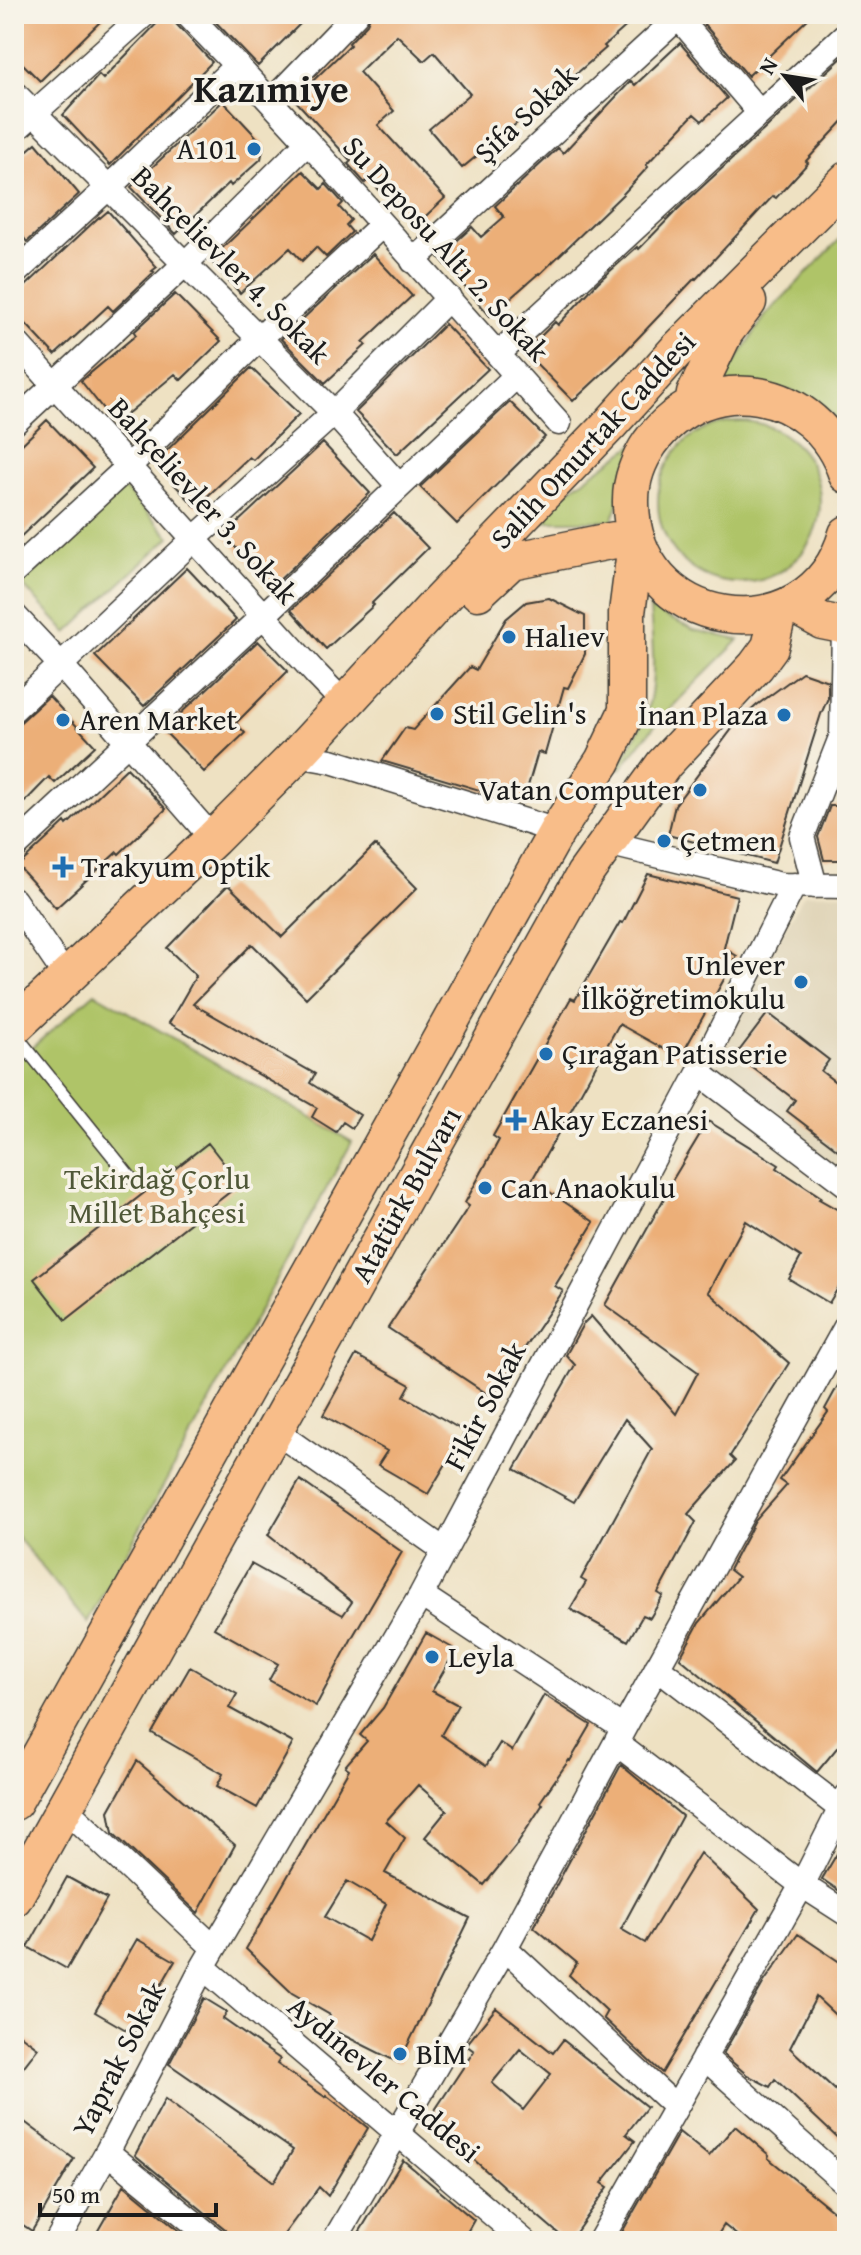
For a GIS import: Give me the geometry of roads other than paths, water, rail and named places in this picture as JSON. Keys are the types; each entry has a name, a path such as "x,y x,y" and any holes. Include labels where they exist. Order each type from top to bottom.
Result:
{"main road":[{"name":"Salih Omurtak Caddesi","path":"18,1035 67,978 297,755 676,351 847,180"},
{"path":"685,410 725,332 819,208"},
{"path":"611,423 685,410 720,396 749,394 777,400 803,413 825,432 841,456 847,475"},
{"name":"Salih Omurtak Caddesi","path":"685,410 660,430 645,449 635,472 630,495 636,543 650,569 669,590 694,606 722,615 751,616 785,607"},
{"path":"785,607 813,590 830,571 843,549 847,534"},
{"name":"Salih Omurtak Caddesi","path":"345,704 446,622 511,561 615,540 636,543"},
{"name":"Atatürk Bulvarı","path":"14,1802 557,831 603,761 627,711 627,613 636,543"},
{"path":"785,607 846,626"},
{"name":"Atatürk Bulvarı","path":"14,1898 584,875 664,764 756,666 770,647 785,607"}],"street":[{"path":"14,131 145,14"},
{"name":"Su Deposu Altı 2. Sokak","path":"187,14 271,102 559,423"},
{"path":"271,102 356,14"},
{"path":"680,16 760,113"},
{"name":"Şifa Sokak","path":"413,261 680,16"},
{"path":"498,354 847,35"},
{"path":"14,274 237,65"},
{"name":"Bahçelievler 4. Sokak","path":"14,93 334,413 399,486"},
{"path":"14,423 186,263 307,143"},
{"path":"14,572 382,225"},
{"path":"14,709 194,539 334,413 449,298"},
{"name":"Bahçelievler 3. Sokak","path":"14,340 345,704"},
{"path":"14,848 516,376"},
{"path":"14,615 213,839"},
{"path":"844,735 846,626"},
{"name":"Fikir Sokak","path":"208,1957 421,1595 699,1073 796,885 802,837 844,735"},
{"path":"297,755 331,761 557,831"},
{"path":"607,843 796,885 847,886"},
{"path":"14,900 67,978"},
{"path":"699,1073 847,1185"},
{"path":"334,2241 505,1948 847,1325"},
{"path":"275,1431 444,1550"},
{"path":"421,1595 620,1735 802,1885 847,1914"},
{"path":"600,2241 802,1885 844,1802 657,1667"},
{"name":"Aydınevler Caddesi","path":"65,1808 208,1957 398,2133 524,2241"},
{"path":"505,1948 676,2107"},
{"name":"Yaprak Sokak","path":"57,2241 208,1957"},
{"path":"704,2057 847,2185"},
{"path":"107,2152 216,2241"}],"lane":[{"path":"18,1035 130,1177"}],"place":[{"name":"A101","path":"254,149"},
{"name":"Halıev","path":"509,637"},
{"name":"Stil Gelin's","path":"437,714"},
{"name":"İnan Plaza","path":"784,715"},
{"name":"Aren Market","path":"63,720"},
{"name":"Vatan Computer","path":"700,790"},
{"name":"Çetmen","path":"664,841"},
{"name":"Trakyum Optik","path":"63,867"},
{"name":"Unlever İlköğretimokulu","path":"801,982"},
{"name":"Çırağan Patisserie","path":"546,1054"},
{"name":"Akay Eczanesi","path":"516,1120"},
{"name":"Can Anaokulu","path":"485,1188"},
{"name":"Leyla","path":"432,1657"},
{"name":"BİM","path":"400,2054"}],"district":[{"name":"Kazımiye","path":"271,89"}],"park label":[{"name":"Tekirdağ Çorlu Millet Bahçesi","path":"157,1196"}]}
